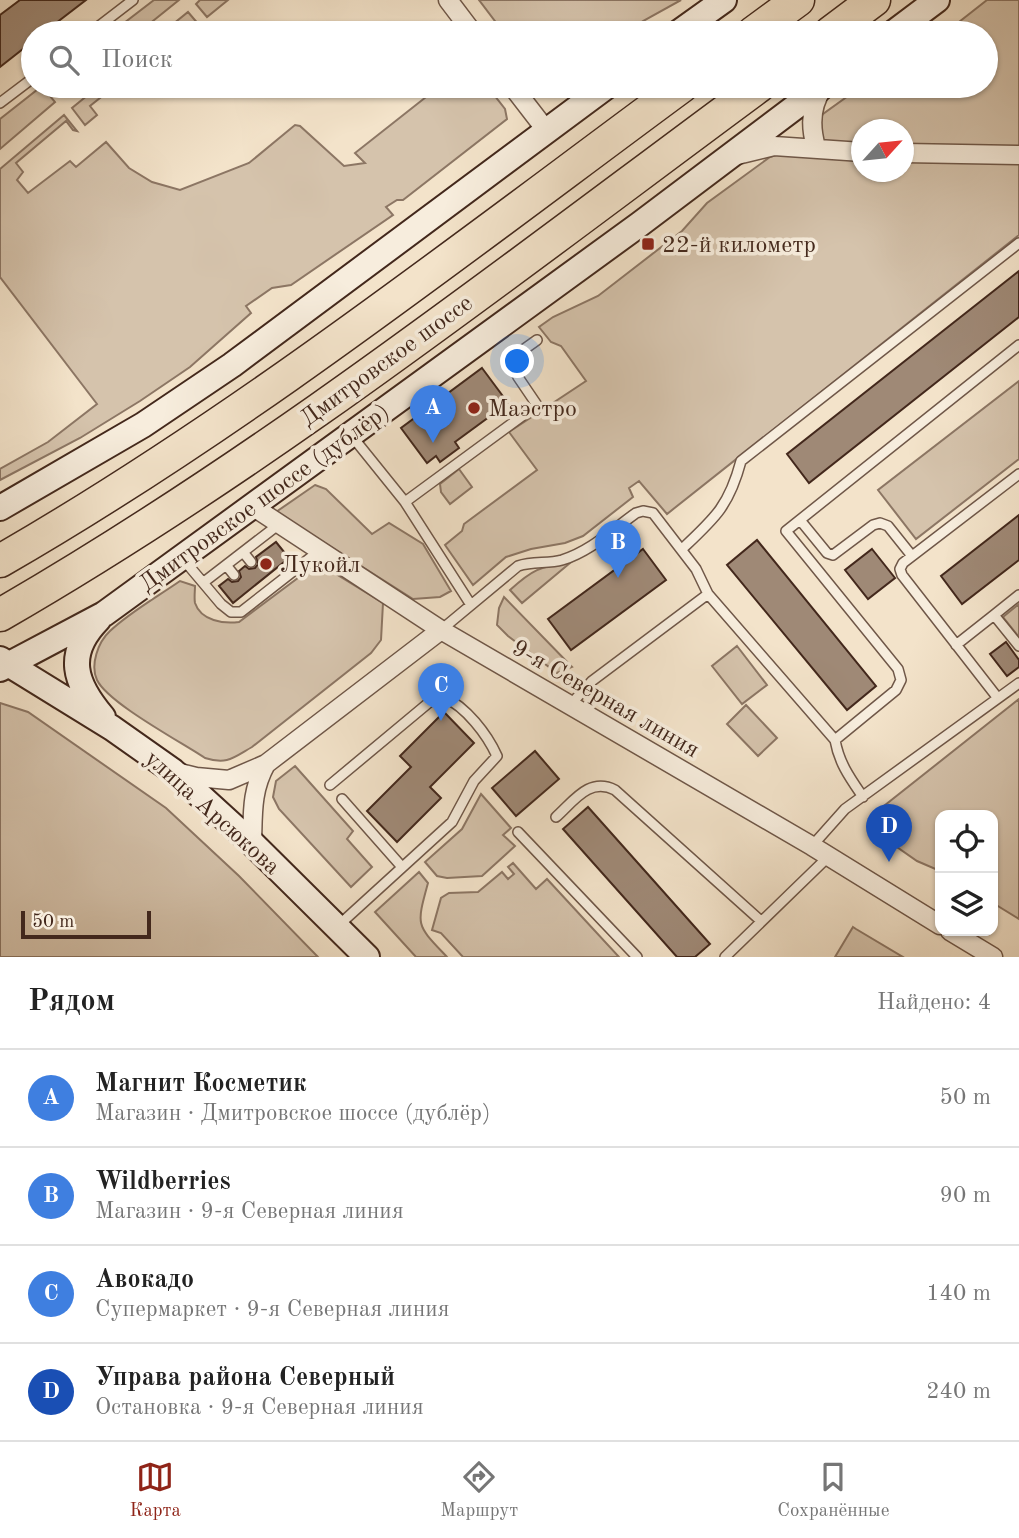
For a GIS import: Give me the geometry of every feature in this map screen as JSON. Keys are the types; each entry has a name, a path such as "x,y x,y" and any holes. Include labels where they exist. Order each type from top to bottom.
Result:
{"highway":[{"path":"769,21 798,0"},
{"path":"846,21 874,0"},
{"name":"Дмитровское шоссе","path":"0,561 155,465 273,384 666,98"},
{"name":"Дмитровское шоссе","path":"0,615 171,511 295,426 743,98"}],"street":[{"path":"448,0 464,21"},
{"path":"695,21 724,0"},
{"path":"909,21 937,0"},
{"path":"521,98 546,130"},
{"path":"2,508 143,425 232,365 590,98"},
{"name":"Дмитровское шоссе (дублёр)","path":"3,664 104,614 640,224 808,98"},
{"path":"816,98 812,117 816,148"},
{"path":"727,158 774,146 851,151"},
{"path":"914,153 1019,155"},
{"name":"9-я Северная линия","path":"252,506 441,630 571,704 935,922"},
{"path":"104,614 88,630 79,646 77,669 90,702 112,728"},
{"path":"173,771 196,777 229,780 266,764 441,630"},
{"name":"улица Арсюкова","path":"3,664 112,728 173,771 252,843 367,957"},
{"path":"252,843 253,802 257,781 266,764"},
{"path":"958,936 993,957"}],"lane":[{"path":"106,21 133,0"},
{"path":"0,103 21,87"},
{"path":"682,549 718,516 731,493 741,461 1019,243"},
{"path":"405,502 537,405 517,377 512,363 516,355 537,340"},
{"path":"835,740 896,690 901,680 898,669 786,531 1019,345"},
{"path":"350,435 405,502 471,605"},
{"path":"997,697 900,569 912,556 1019,474"},
{"path":"441,630 518,566 560,561 591,547 624,521 643,511 653,513 696,569 708,594 835,740 838,756 846,773 863,797"},
{"path":"800,520 827,552 833,555 873,525 880,523 888,526 912,556"},
{"path":"204,582 278,525"},
{"path":"181,558 231,612 241,611 319,551"},
{"path":"243,552 251,562"},
{"path":"226,565 234,575"},
{"path":"263,578 271,588"},
{"path":"247,591 255,601"},
{"path":"571,704 592,681 708,594"},
{"path":"956,645 1019,595"},
{"path":"994,615 1019,646"},
{"path":"811,846 845,809 1019,683"},
{"path":"330,785 432,700 444,696 456,702 491,742 497,756 474,781 452,822 338,926"},
{"path":"556,817 591,786 607,786 615,790 761,921"},
{"path":"342,799 402,867"},
{"path":"518,832 637,957"},
{"path":"725,957 828,857"}],"shaded area":[{"path":"154,0 179,0 153,21 127,21"},
{"path":"200,0 228,0 207,17 196,4"},
{"path":"479,0 681,0 643,21 495,21"},
{"path":"987,0 1019,0 1019,235 667,514 639,481 629,488 633,497 583,536 506,557 473,585 445,545 462,531 464,524 537,470 509,432 586,381 561,346 551,342 539,327 553,317 598,296 682,231 707,203 770,157 782,153 817,152 818,123 823,114 845,98 998,98 998,21 960,21"},
{"path":"188,12 196,21 177,21"},
{"path":"27,98 52,98 55,102 0,149 0,119"},
{"path":"84,98 100,98 90,106 97,115 85,125 72,108"},
{"path":"425,98 496,98 505,109 507,119 403,200 397,200 386,207 393,215 291,285 272,288 246,306 251,313 190,367 80,438 0,480 0,469 48,442 97,404 0,277 0,169 64,115 77,131 66,121 16,163 23,172 17,180 28,193 70,161 76,167 106,142 129,168 152,182 180,190 249,163 295,125 300,126 344,166 365,163 355,153"},
{"path":"1019,381 1019,459 916,539 878,490"},
{"path":"459,469 472,487 450,504 441,492 440,484"},
{"path":"315,485 326,489 372,534 389,523 423,544 451,591 440,597 413,599 276,512"},
{"path":"318,563 383,603 381,640 371,653 252,747 235,757 219,761 205,758 130,711 115,700 97,680 95,661 99,647 110,631 180,581 195,586 195,603 202,614 220,622 239,622"},
{"path":"570,563 522,603 510,590 537,570"},
{"path":"504,597 572,667 557,673 497,625 499,608"},
{"path":"1019,604 1019,637 1003,617"},
{"path":"737,646 767,685 742,704 712,666"},
{"path":"1019,699 1019,919 998,906 998,810 935,810 935,869 917,861 874,831 875,813"},
{"path":"0,703 28,712 166,808 239,876 318,957 0,957"},
{"path":"746,705 777,738 758,756 727,724"},
{"path":"295,766 353,831 347,839 372,867 351,887 279,809 273,797 276,781"},
{"path":"481,794 511,828 503,835 515,846 482,876 437,876 425,862 462,829"},
{"path":"513,863 536,889 547,879 619,957 463,957 441,933 432,930 441,898 449,893 478,892 502,872 508,879 514,874 508,867"},
{"path":"419,872 428,883 421,924 429,938 447,957 416,957 375,912"},
{"path":"853,927 856,929 903,957 835,957"}],"building":[{"path":"20,0 86,0 59,21 21,21 21,50 0,67 0,15"},
{"path":"1019,271 1019,317 809,483 787,454"},
{"path":"482,368 508,403 455,442 459,448 440,462 436,456 427,463 401,428"},
{"path":"1019,515 1019,560 962,604 941,576"},
{"path":"757,540 876,686 847,710 727,565"},
{"path":"276,542 289,558 233,603 219,586 228,579 232,582 238,581 241,577 239,571 245,566 249,569 255,568 258,564 256,557"},
{"path":"643,549 666,580 571,650 548,619"},
{"path":"872,549 895,578 868,599 845,570"},
{"path":"1006,642 1019,660 1019,667 1007,676 990,654"},
{"path":"444,712 474,743 430,787 441,798 397,842 367,811 411,767 400,756"},
{"path":"535,751 559,779 516,816 492,788"},
{"path":"588,807 710,944 695,957 677,957 563,829"}],"place":[{"name":"22-й километр","path":"648,244"},
{"name":"Маэстро","path":"474,408"},
{"name":"Магнит Косметик","path":"433,443"},
{"name":"Лукойл","path":"266,564"},
{"name":"Wildberries","path":"618,578"},
{"name":"Авокадо","path":"441,721"},
{"name":"Управа района Северный","path":"889,862"}]}
